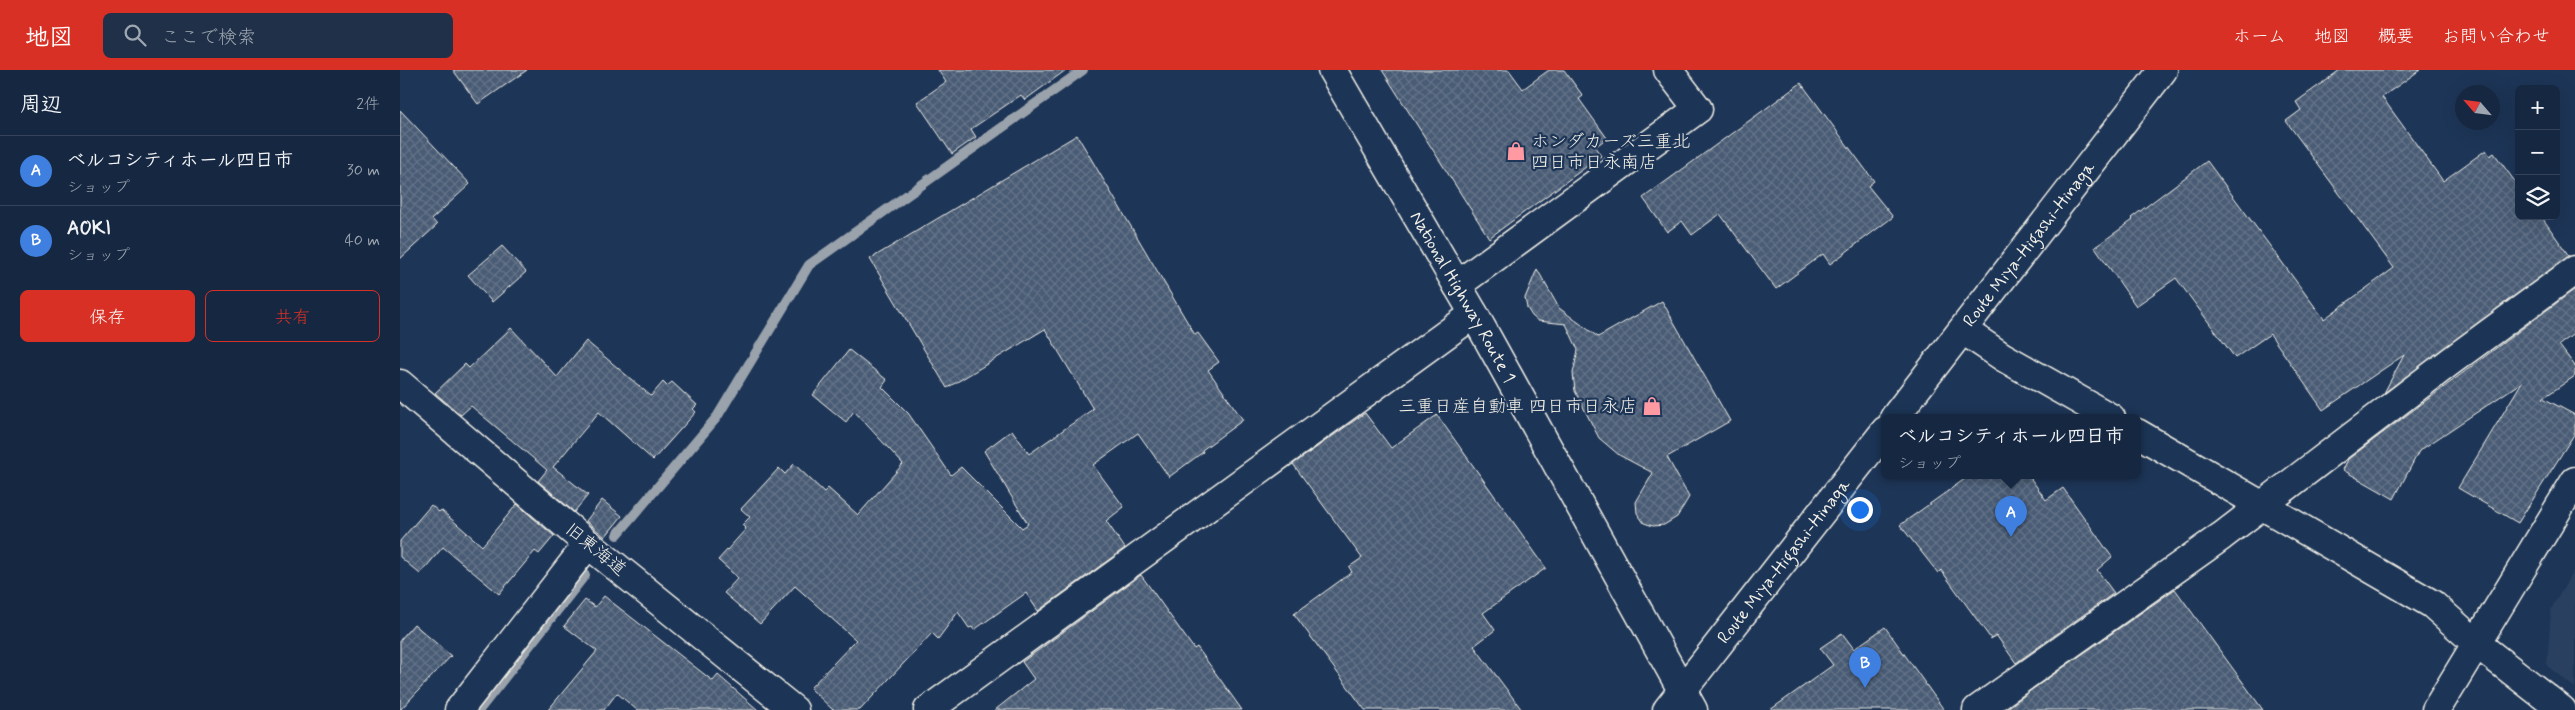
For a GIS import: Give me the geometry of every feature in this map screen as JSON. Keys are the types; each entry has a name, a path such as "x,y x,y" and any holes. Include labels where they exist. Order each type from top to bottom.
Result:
{"main road":[{"name":"National Highway Route 1","path":"1332,70 1474,314 1681,704"},
{"path":"1457,285 1698,109 1668,70"},
{"name":"Route Miya-Higashi-Hinaga","path":"1897,414 2163,70"},
{"path":"1977,710 2222,536 2261,504 2575,270"},
{"path":"928,710 1474,314"},
{"path":"1963,330 2003,357 2104,414"},
{"name":"旧東海道","path":"400,384 588,544 794,710"},
{"name":"Route Miya-Higashi-Hinaga","path":"1681,704 1881,435"},
{"path":"2141,435 2432,604 2476,643 2562,710"},
{"path":"2436,710 2575,481"},
{"path":"459,710 588,544"}],"shaded area":[{"path":"2575,568 2575,688 2547,666 2551,609"}],"building":[{"path":"453,70 527,70 478,104"},
{"path":"938,70 1066,70 1025,100 1021,95 971,129 976,137 952,154 917,102 946,82"},
{"name":"ホンダカーズ三重北 四日市日永南店","path":"1382,70 1509,70 1523,89 1549,70 1564,70 1583,96 1579,99 1607,138 1595,147 1601,156 1489,238"},
{"path":"2340,70 2420,70 2382,97 2443,181 2486,150 2490,156 2494,153 2515,182 2515,220 2544,220 2569,256 2384,393 2404,355 2323,410 2270,334 2235,358 2176,278 2136,306 2095,247 2133,220 2131,218 2207,161 2324,319 2394,268 2286,121 2301,110 2296,102"},
{"path":"1801,83 1874,181 1868,186 1893,217 1830,264 1823,254 1776,289 1720,214 1692,235 1682,221 1667,232 1643,198"},
{"path":"400,110 470,184 432,219 437,225 400,259"},
{"path":"1077,135 1195,335 1198,333 1219,362 1208,370 1243,420 1169,477 1138,433 1093,465 1124,507 1106,521 1125,548 1038,611 1026,593 974,630 972,627 969,628 958,612 938,639 932,633 860,710 833,710 810,688 856,640 795,586 760,624 724,593 738,578 718,560 746,529 742,525 750,517 741,509 779,468 785,474 794,464 824,492 828,488 858,515 903,464 854,411 846,422 813,395 849,350 887,380 882,387 908,413 951,475 961,467 1022,528 1028,524 984,451 1012,430 1029,454 1093,409 1045,329 947,388 870,259"},
{"path":"502,246 526,272 492,302 468,275"},
{"name":"三重日産自動車 四日市日永店","path":"1537,269 1559,308 1598,337 1662,301 1730,421 1667,457 1689,497 1677,517 1664,525 1653,526 1644,523 1637,513 1636,502 1653,473 1619,455 1599,438 1575,391 1573,373 1578,350 1566,324 1538,321 1527,308 1525,298"},
{"path":"2575,289 2575,333 2559,345 2575,366 2575,376 2543,398 2575,415 2575,433 2518,523 2458,488 2522,382 2419,451 2394,499 2343,470 2348,459"},
{"path":"511,328 557,377 586,341 651,396 663,382 667,386 672,382 697,405 693,409 696,412 653,460 599,412 553,467 588,495 574,512 538,481 547,470 471,406 461,415 435,393 465,364 469,368"},
{"path":"1365,413 1391,448 1437,415 1546,568 1483,613 1495,630 1474,646 1522,710 1365,710 1294,614 1352,572 1349,567 1362,558 1293,464"},
{"path":"1965,479 2031,479 2046,500 2063,488 2112,557 2097,570 2114,593 2016,663 1996,635 1991,639 1941,570 1938,573 1900,525"},
{"path":"602,500 622,516 605,537 586,521"},
{"path":"517,504 554,536 539,554 535,551 499,594 443,547 420,574 400,557 400,541 431,505 439,512 441,510 482,546"},
{"path":"1141,575 1194,649 1197,647 1242,710 995,710 1034,679 1022,662"},
{"path":"2175,589 2263,710 2005,710 2034,688"},
{"path":"604,596 713,681 718,675 758,710 637,710 617,693 604,710 548,710 597,651 564,626 585,600 595,607"},
{"path":"414,624 451,656 400,710 400,640"},
{"path":"1885,627 1944,710 1770,710 1833,665 1820,648 1842,633 1854,649"}],"waterway":[{"path":"617,535 717,417 809,265 1083,70"},
{"path":"479,710 585,575"}],"place":[{"name":"ホンダカーズ三重北 四日市日永南店","path":"1516,151"},
{"name":"三重日産自動車 四日市日永店","path":"1652,406"},
{"name":"ベルコシティホール四日市","path":"2011,537"},
{"name":"AOKI","path":"1865,688"}]}
